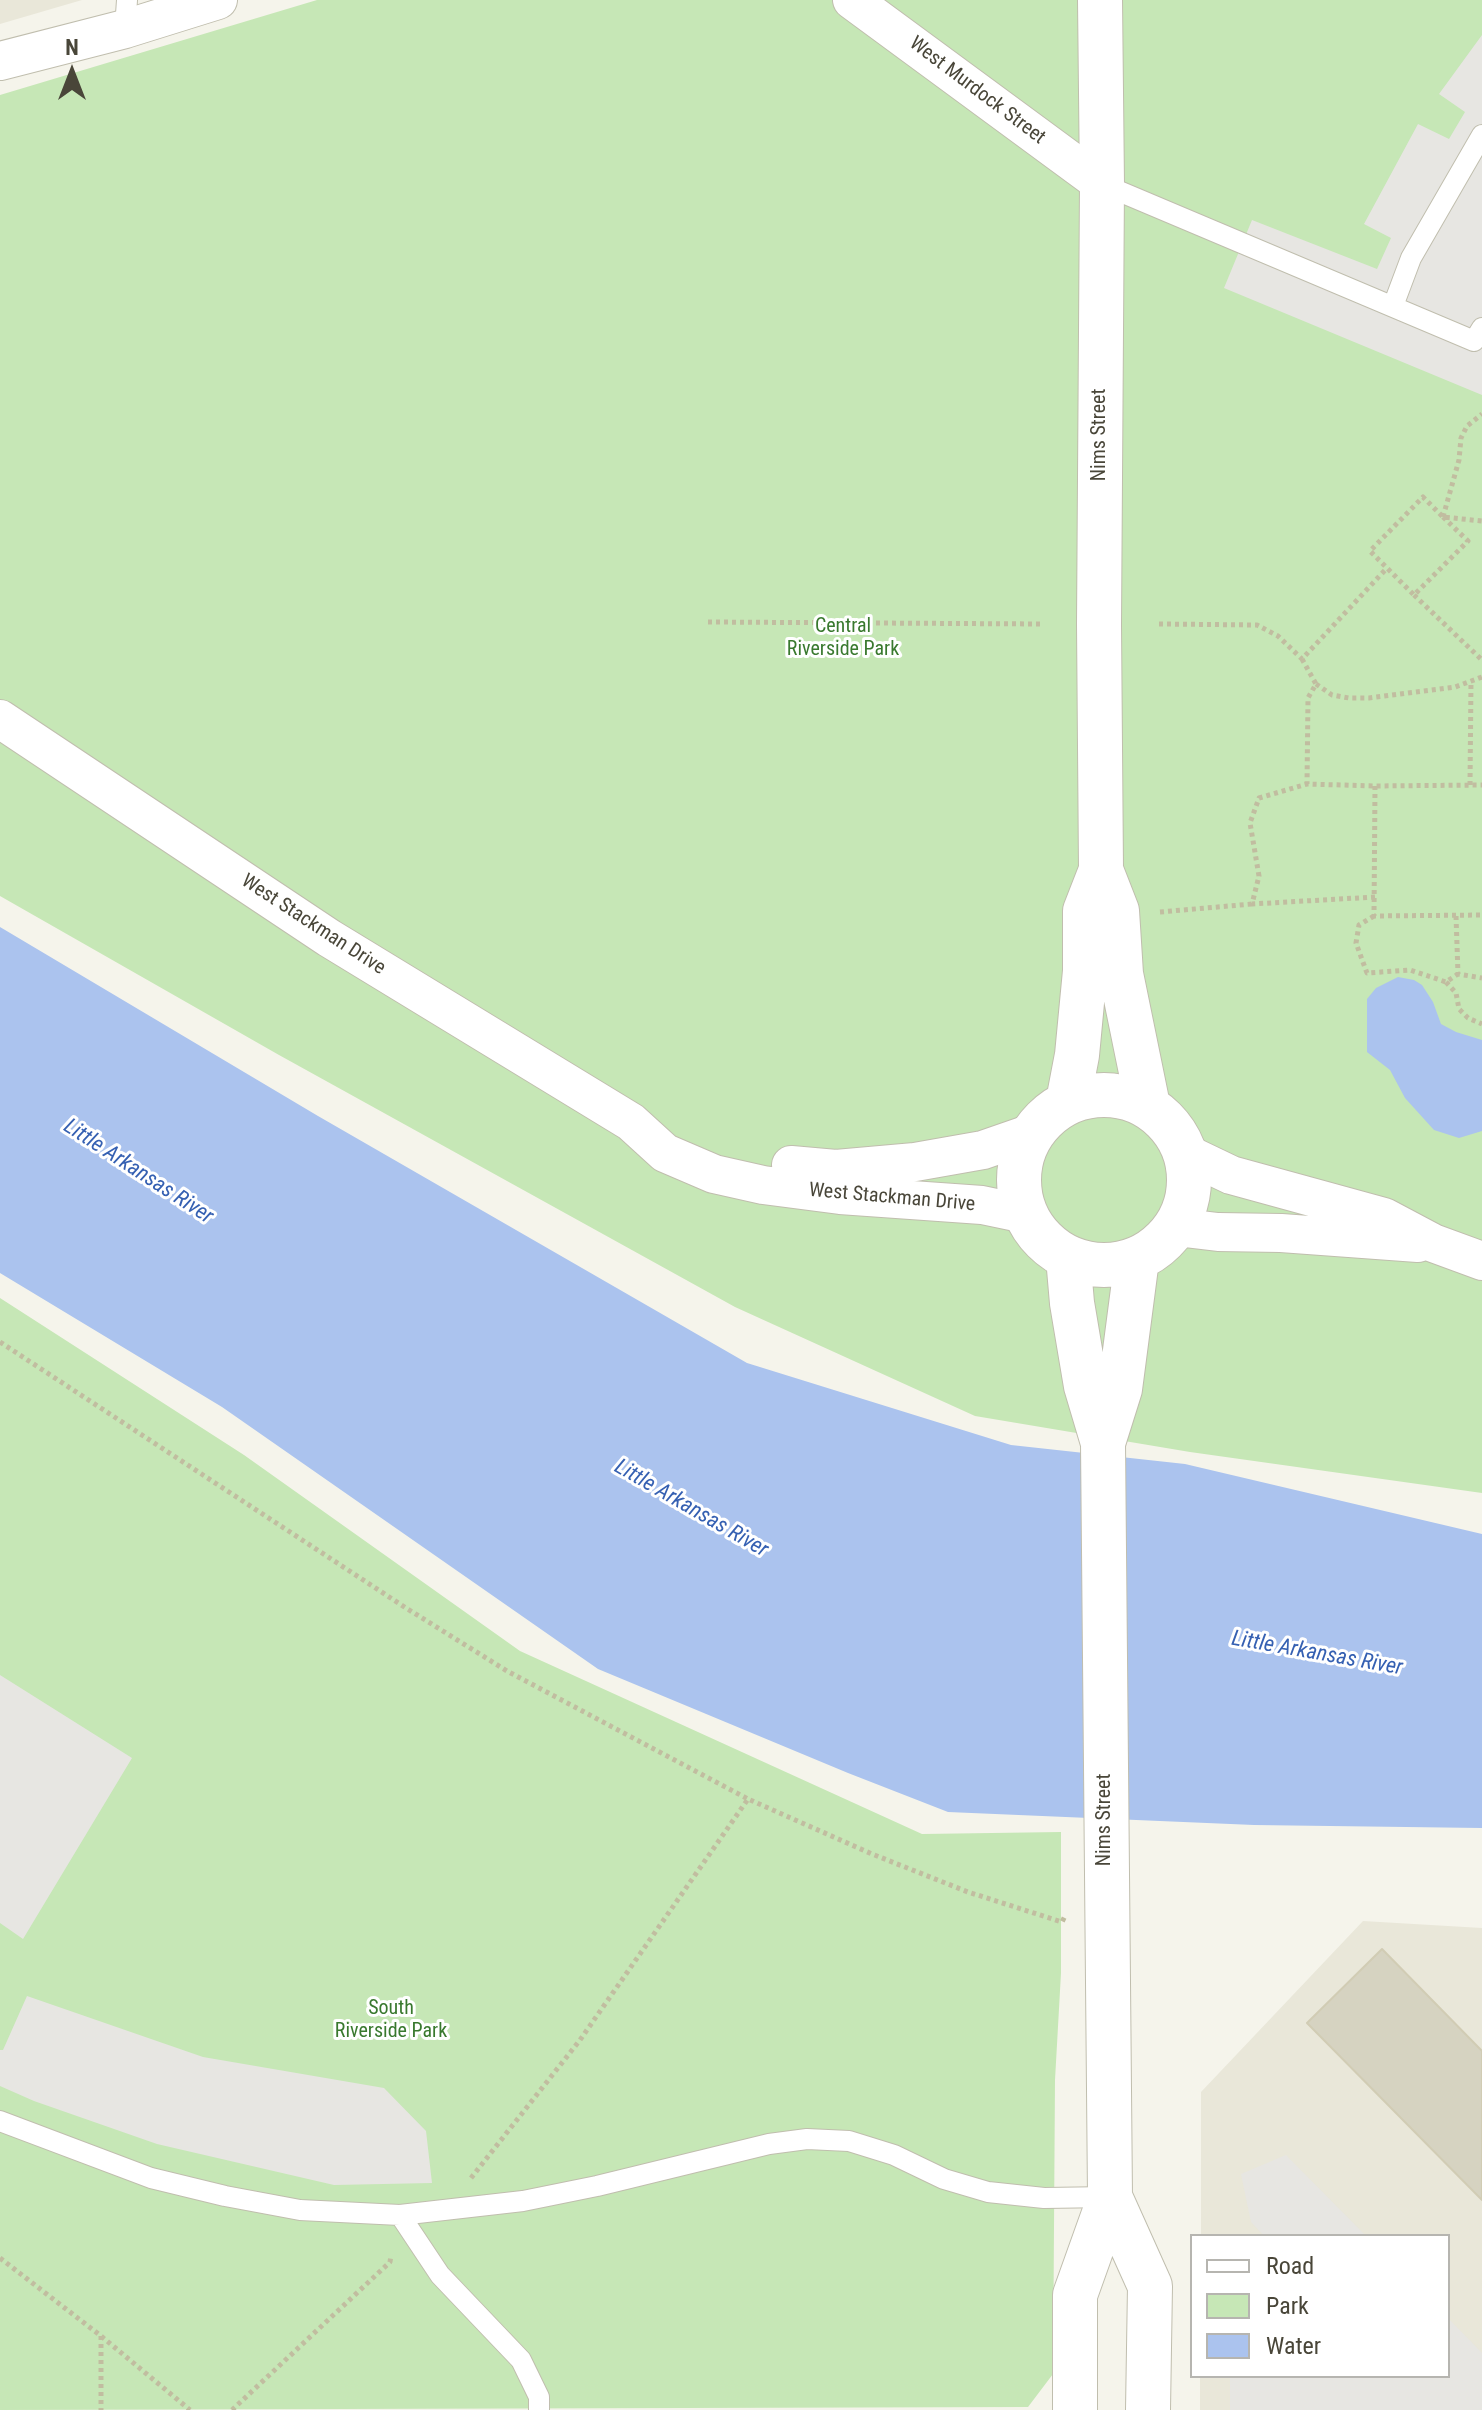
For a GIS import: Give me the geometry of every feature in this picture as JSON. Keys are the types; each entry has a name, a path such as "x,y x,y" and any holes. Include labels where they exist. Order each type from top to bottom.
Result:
{"street":[{"path":"0,61 126,14 218,0"},
{"name":"West Murdock Street","path":"852,0 1102,184"},
{"name":"Nims Street","path":"1100,0 1101,870 1117,911 1121,974 1148,1106"},
{"name":"West Stackman Drive","path":"0,719 329,938 631,1122 665,1153 714,1174 763,1185 840,1195 982,1205 1025,1214"},
{"name":"Nims Street","path":"1068,1102 1077,1055 1084,985 1085,911 1101,870"},
{"path":"1094,1095 1122,1096 1148,1106 1177,1134 1185,1153 1189,1179 1186,1204 1176,1227 1158,1246 1137,1259 1114,1264 1090,1264 1068,1257 1050,1246 1036,1232 1025,1214 1019,1187 1021,1159 1032,1133 1048,1115 1068,1102 1094,1095"},
{"name":"West Stackman Drive","path":"631,1122 670,1129 718,1150 774,1164 836,1169 915,1162 969,1152 1032,1133"},
{"path":"1185,1153 1231,1175 1384,1217 1433,1243 1482,1261"},
{"path":"1176,1227 1433,1243"},
{"name":"Nims Street","path":"1068,1257 1086,1386 1103,1443 1110,2197 1075,2295 1075,2410"},
{"name":"Nims Street","path":"1103,1443 1120,1389 1137,1259"},
{"name":"Nims Street","path":"1110,2197 1150,2286 1148,2410"}],"lane":[{"path":"1393,306 1411,258 1482,135"},
{"path":"1102,184 1474,341 1482,328"},
{"path":"0,2121 151,2178 300,2210 400,2215 445,2212 523,2201 769,2144 807,2139 849,2141 894,2155 944,2179 988,2192 1044,2198 1110,2197"},
{"path":"400,2215 440,2275 521,2360 539,2397 539,2410"}],"path":[{"path":"1443,517 1459,460 1461,438 1467,426 1482,414"},
{"path":"1414,595 1468,541 1423,497 1370,551 1414,595 1482,660"},
{"path":"1443,517 1482,521"},
{"path":"1302,659 1387,568"},
{"path":"708,622 1042,624"},
{"path":"1159,624 1257,625 1278,636 1302,659 1316,684 1332,695 1349,698 1455,687 1482,677"},
{"path":"1470,785 1471,681"},
{"path":"1307,784 1308,698 1316,684"},
{"path":"1252,904 1259,876 1250,823 1259,798 1307,784 1482,785"},
{"path":"1374,916 1375,786"},
{"path":"1160,912 1375,897"},
{"path":"1482,915 1374,916 1359,925 1356,943 1367,973 1410,970 1446,982 1456,993 1459,1009 1468,1018 1482,1024"},
{"path":"1456,916 1458,974"},
{"path":"1446,982 1458,974 1482,978"},
{"path":"0,1342 507,1671 748,1799 968,1892 1062,1922 1070,1907"},
{"path":"445,2212 580,2040 748,1799"},
{"path":"232,2410 390,2262 400,2215"},
{"path":"0,2258 190,2410"},
{"path":"101,2336 101,2410"}],"shaded area":[{"path":"0,0 82,0 0,24"},
{"path":"1482,35 1482,395 1224,288 1252,220 1377,269 1391,238 1364,224 1418,124 1449,139 1465,112 1439,94"},
{"path":"0,1675 132,1758 23,1939 0,1923"},
{"path":"1363,1921 1482,1928 1482,2410 1200,2410 1200,2378 1450,2378 1450,2234 1201,2234 1201,2092"},
{"path":"27,1996 203,2057 384,2088 426,2131 432,2183 334,2185 157,2144 0,2086 0,2050 3,2050"},
{"path":"1286,2155 1364,2234 1262,2234 1251,2222 1241,2174"},
{"path":"1450,2320 1482,2353 1482,2410 1230,2410 1230,2378 1450,2378"}],"green space":[{"name":"Central Riverside Park","path":"317,0 1482,0 1482,1493 1190,1452 975,1416 735,1307 279,1055 0,896 0,95"},
{"name":"South Riverside Park","path":"0,1298 244,1455 520,1651 922,1834 1061,1832 1053,2374 1028,2407 0,2410"}],"water":[{"name":"Little Arkansas River","path":"0,927 318,1116 747,1363 1011,1445 1185,1464 1482,1534 1482,1828 1254,1825 948,1812 598,1669 222,1407 0,1273"},
{"path":"1398,977 1422,985 1433,1002 1441,1024 1482,1040 1482,1131 1459,1138 1434,1130 1405,1098 1390,1070 1367,1052 1367,999 1376,988"}],"building":[{"path":"1382,1949 1482,2051 1482,2200 1307,2023"}]}
